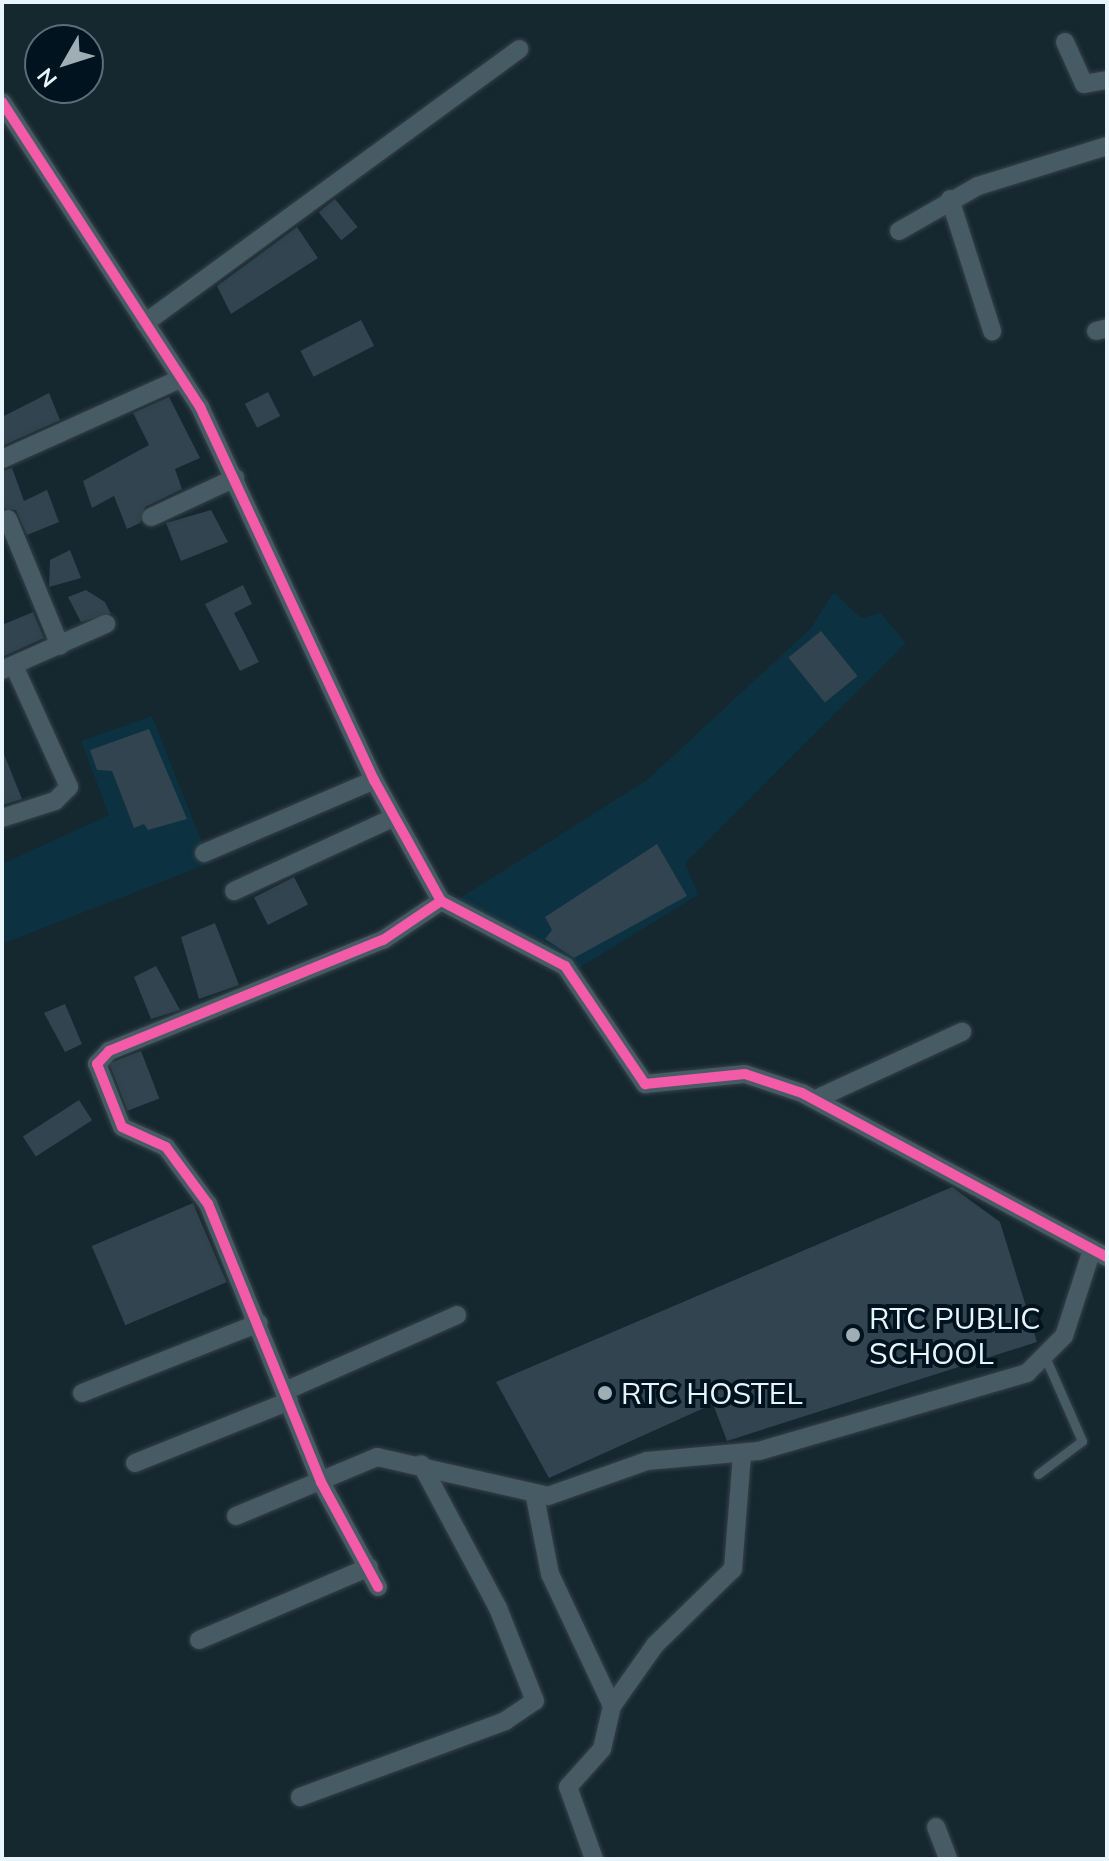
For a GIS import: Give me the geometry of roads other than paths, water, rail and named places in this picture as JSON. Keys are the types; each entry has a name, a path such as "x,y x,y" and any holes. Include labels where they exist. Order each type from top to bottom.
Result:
{"street":[{"path":"1065,42 1084,84 1107,80"},
{"path":"145,323 520,49"},
{"path":"2,102 182,378 235,478 374,780 441,901 565,966 645,1084 745,1074 816,1099 1099,1254 1064,1336 1046,1359 1027,1373 742,1455 663,1457 535,1497 421,1464 377,1457 236,1516"},
{"path":"899,231 950,199 1107,146"},
{"path":"950,199 992,331"},
{"path":"2,459 182,378"},
{"path":"151,517 235,478"},
{"path":"8,519 60,646"},
{"path":"2,818 62,798 69,787 8,668 106,624"},
{"path":"204,853 374,780"},
{"path":"234,891 393,818"},
{"path":"378,1587 321,1482 259,1323 208,1204 166,1147 122,1127 99,1074 100,1057 383,940 441,901"},
{"path":"816,1099 962,1032"},
{"path":"135,1463 287,1396 457,1315"},
{"path":"82,1393 259,1323"},
{"path":"594,1859 568,1787 602,1749 612,1706 655,1645 733,1569 742,1455"},
{"path":"300,1797 505,1721 535,1701 498,1608 421,1464"},
{"path":"535,1497 550,1574 612,1706"},
{"path":"199,1640 369,1567"},
{"path":"936,1827 948,1859"}],"lane":[{"path":"1038,1474 1082,1441 1046,1359"}],"place":[{"name":"RTC PUBLIC SCHOOL","path":"853,1335"},
{"name":"RTC HOSTEL","path":"605,1393"}]}
